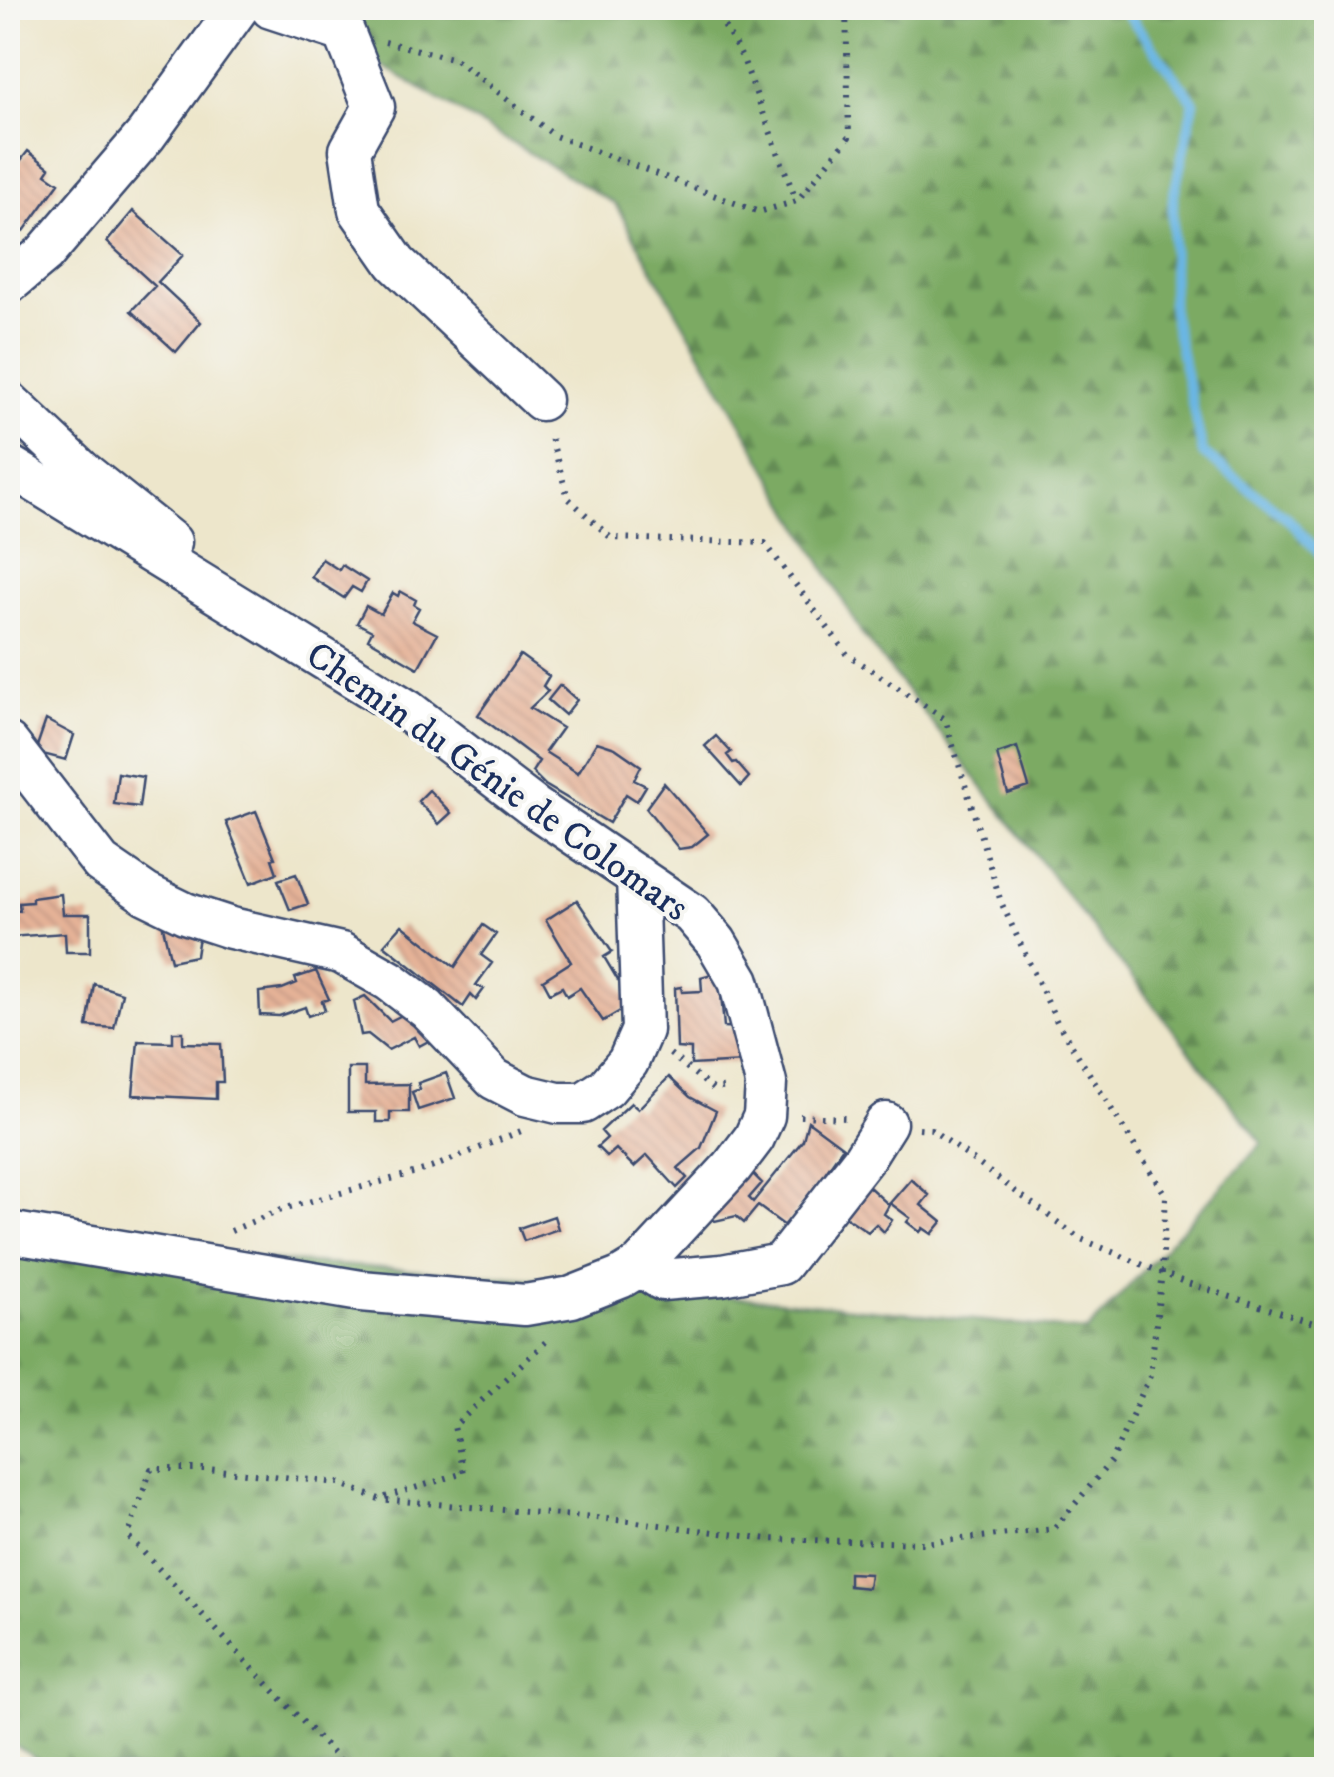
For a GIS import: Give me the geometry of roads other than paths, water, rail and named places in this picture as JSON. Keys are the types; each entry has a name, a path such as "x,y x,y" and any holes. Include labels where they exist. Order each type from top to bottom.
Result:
{"street":[{"path":"8,284 44,254 146,135 238,8"},
{"path":"271,8 344,32 374,108 350,150 359,210 396,262 541,400"},
{"path":"8,401 82,470 213,576 217,596"},
{"name":"Chemin du Génie de Colomars","path":"8,466 392,701 534,807 692,914 716,942 739,982 765,1100 754,1138 640,1266"},
{"path":"8,743 101,863 146,894 185,913 231,928 341,953 390,981 427,1009 494,1079 525,1095 558,1103 583,1103 606,1088 628,1062 642,1030 638,876"},
{"path":"8,1232 360,1291 526,1304 572,1297 640,1266 662,1280 722,1275 780,1264 864,1158 886,1123"}],"waterway":[{"path":"1123,8 1194,102 1173,199 1172,312 1203,453 1286,517 1326,560"}]}
